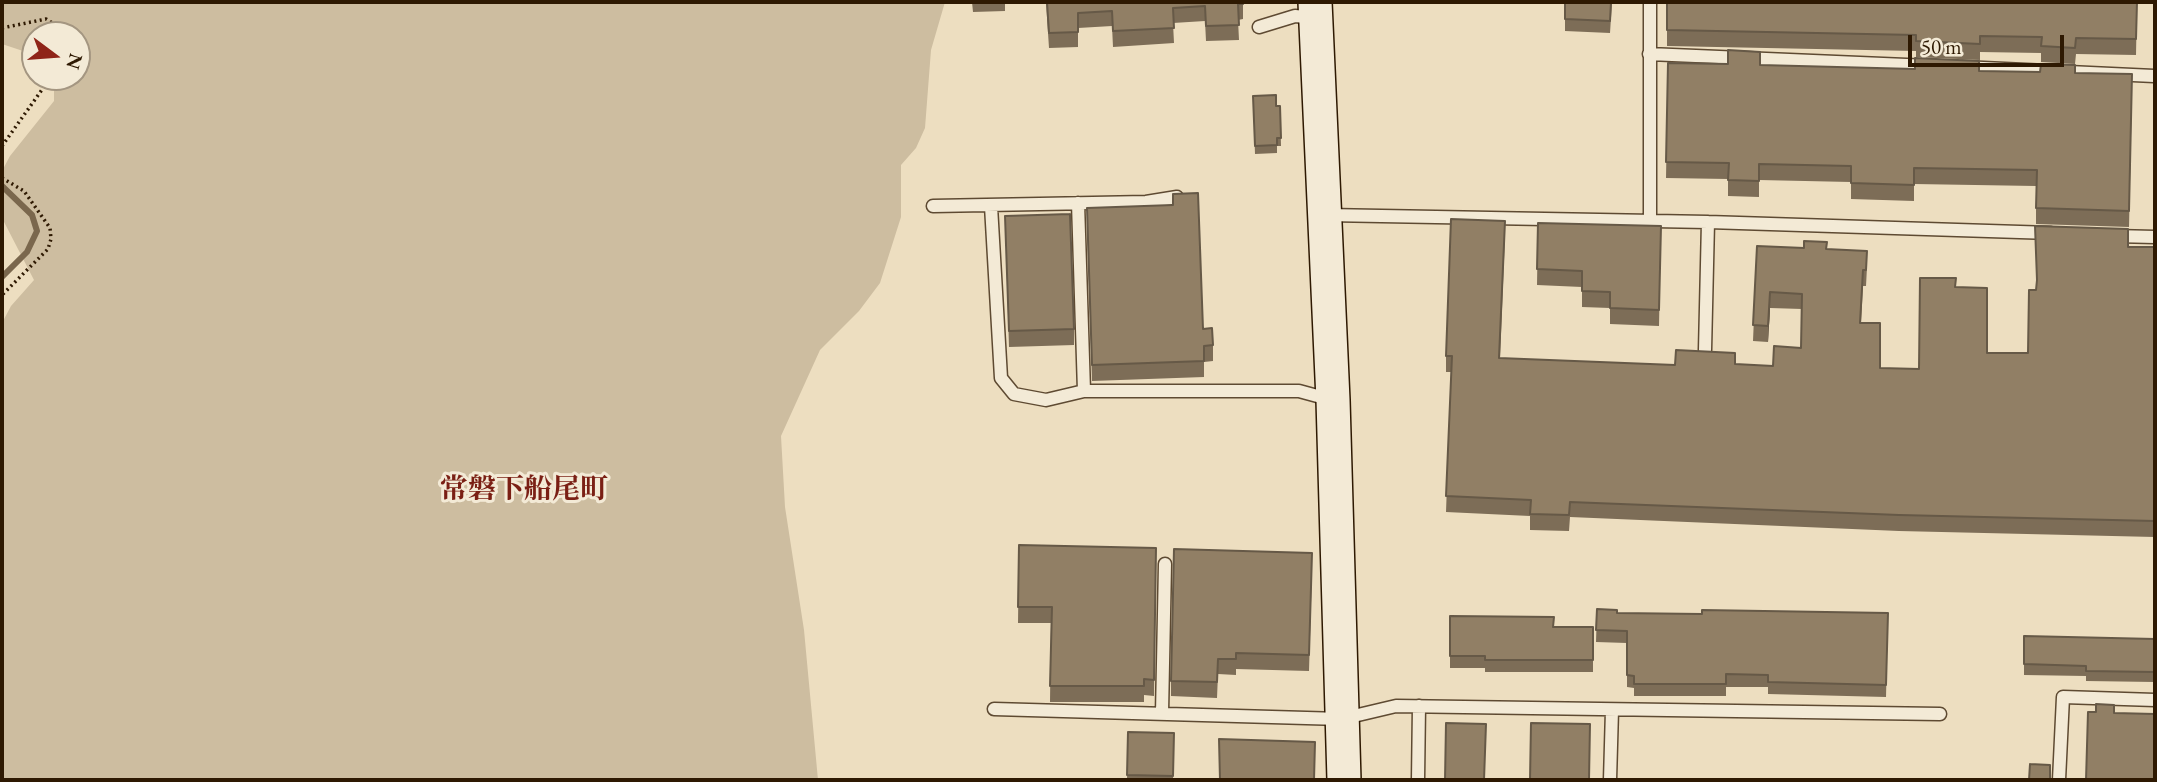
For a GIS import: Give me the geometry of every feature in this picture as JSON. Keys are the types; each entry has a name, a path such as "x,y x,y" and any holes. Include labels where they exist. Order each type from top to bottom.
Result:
{"street":[{"path":"1316,10 1333,400 1344,780"}],"lane":[{"path":"1650,2 1650,221"},
{"path":"1259,27 1316,10"},
{"path":"1648,54 2154,76"},
{"path":"933,206 1146,202 1177,197"},
{"path":"1079,203 1084,391"},
{"path":"991,206 1002,378 1014,394 1046,400 1084,391 1299,391 1333,400"},
{"path":"1323,215 1708,222 2061,234"},
{"path":"1705,350 1708,222"},
{"path":"2101,235 2155,237"},
{"path":"1162,713 1165,564"},
{"path":"2059,780 2063,697 2155,700"},
{"path":"994,709 1341,719 1396,706 1940,714"},
{"path":"1418,780 1419,706"},
{"path":"1610,780 1612,710"}],"path":[{"path":"2,28 21,24"},
{"path":"2,146 41,91"},
{"path":"2,178 24,191 50,228 51,239 48,249 2,295"}],"shaded area":[{"path":"2,2 945,2 931,50 925,128 916,148 901,165 901,217 880,283 859,311 820,350 781,436 785,507 804,630 818,780 2,780 2,323 11,306 34,280 2,218 2,171 10,156 54,101 54,91 91,91 91,21 21,21 21,50 2,44"}],"building":[{"path":"1047,2 1243,4 1238,4 1239,25 1206,26 1205,6 1173,8 1174,28 1113,31 1112,11 1078,13 1078,32 1049,33"},
{"path":"1565,2 1611,2 1610,21 1565,19"},
{"path":"1667,2 2137,2 2136,39 2076,38 2075,48 2041,46 2042,37 1980,36 1980,44 1916,41 1916,35 1667,30"},
{"path":"1728,50 1760,52 1760,65 1915,69 1915,58 1979,61 1979,71 2040,72 2041,64 2075,65 2075,73 2132,74 2129,211 2036,208 2037,170 1914,168 1914,185 1851,183 1851,166 1759,164 1759,181 1728,180 1729,163 1666,162 1668,63 1728,64"},
{"path":"1276,95 1276,106 1280,106 1281,138 1277,138 1277,145 1255,146 1253,96"},
{"path":"1198,193 1203,329 1212,328 1213,345 1204,346 1204,361 1092,365 1087,208 1173,205 1173,194"},
{"path":"1070,214 1074,329 1009,331 1005,216"},
{"path":"1451,219 1505,221 1499,358 1675,365 1676,350 1735,353 1735,364 1773,366 1774,346 1801,348 1802,294 1770,292 1768,326 1753,325 1757,246 1804,248 1804,241 1827,242 1826,249 1867,251 1866,270 1863,270 1860,323 1880,323 1880,368 1919,369 1920,278 1956,278 1955,287 1987,288 1987,353 2028,353 2029,290 2036,290 2037,280 2035,226 2128,229 2128,247 2155,247 2155,521 1899,515 1570,502 1569,515 1530,514 1531,500 1446,496 1452,356 1446,356"},
{"path":"1538,223 1661,226 1659,310 1610,308 1610,292 1582,291 1582,271 1537,269"},
{"path":"1019,545 1156,548 1154,680 1144,679 1144,686 1050,686 1052,607 1018,607"},
{"path":"1174,549 1312,553 1309,655 1236,653 1236,659 1218,659 1217,682 1171,681"},
{"path":"1597,609 1617,610 1617,613 1702,614 1702,610 1888,613 1886,685 1768,682 1768,675 1726,674 1726,684 1634,684 1634,676 1627,675 1627,631 1596,630"},
{"path":"1450,616 1554,617 1553,627 1593,627 1593,660 1485,660 1485,656 1450,656"},
{"path":"2024,636 2155,639 2155,672 2086,671 2086,666 2024,664"},
{"path":"2096,704 2114,705 2114,713 2155,714 2155,780 2086,780 2088,712 2096,712"},
{"path":"1446,723 1486,724 1484,780 1445,780"},
{"path":"1531,723 1590,724 1589,780 1530,780"},
{"path":"1128,732 1174,733 1173,776 1127,775"},
{"path":"1219,739 1315,742 1314,780 1220,780"},
{"path":"2030,764 2050,765 2050,780 2029,780"}],"waterway":[{"path":"2,186 32,215 37,231 27,252 2,277"}],"district":[{"name":"常磐下船尾町","path":"524,490"}]}
